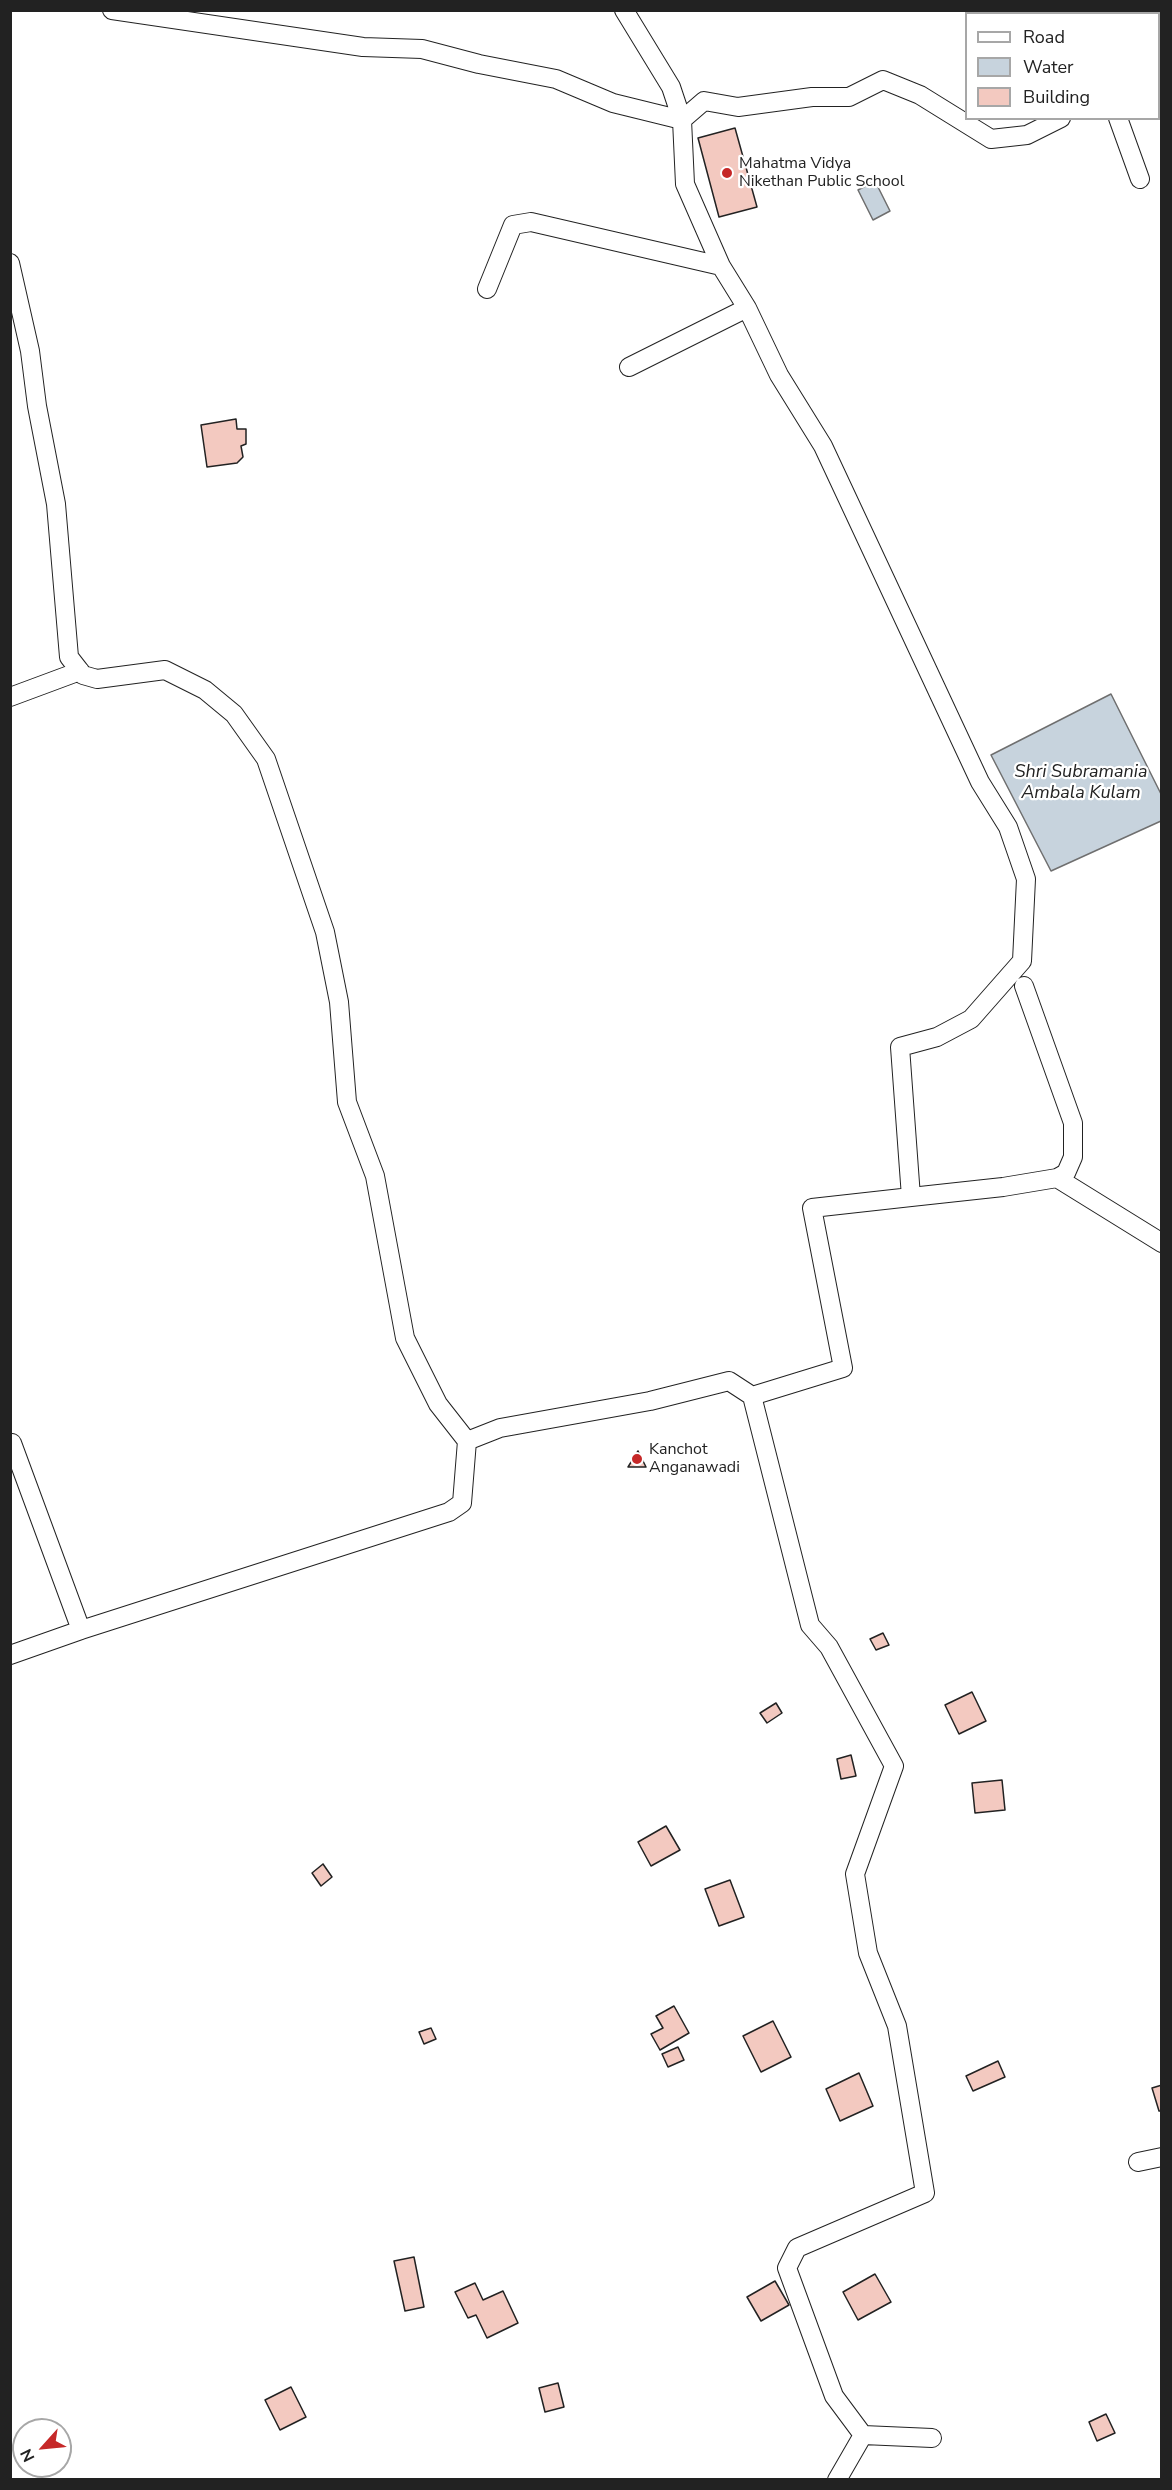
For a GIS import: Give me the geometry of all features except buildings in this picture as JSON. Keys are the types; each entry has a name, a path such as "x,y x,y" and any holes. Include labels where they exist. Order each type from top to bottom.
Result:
{"street":[{"path":"112,10 363,47 422,49 478,64 556,79 613,104 682,120"},
{"path":"624,10 671,87 682,120 686,184 721,266 747,308 779,375 823,446 980,782 1008,827 1026,879 1022,961 971,1019 937,1037 900,1047 912,1197"},
{"path":"682,120 704,101 738,106 812,97 849,97 883,80 920,95 991,139 1027,135 1057,120"},
{"path":"1119,120 1140,179"},
{"path":"488,289 513,225 531,222 721,266"},
{"path":"10,263 30,351 37,406 56,504 69,657 83,675 97,679 165,669 205,690 234,714 266,759 325,932 339,1002 346,1102 375,1176 405,1338 438,1404 467,1441 462,1503 449,1512 81,1630 10,1656"},
{"path":"629,368 747,308"},
{"path":"10,697 80,671"},
{"path":"752,1396 843,1368 812,1208 1003,1187 1057,1178 1066,1173 1073,1157 1073,1123 1024,986"},
{"path":"1057,1178 1161,1243"},
{"path":"467,1441 500,1428 650,1401 729,1381 752,1396 810,1625 829,1647 894,1766 855,1874 868,1953 897,2026 925,2193 797,2248 787,2268 834,2396 864,2435 932,2438"},
{"path":"12,1443 81,1630"},
{"path":"1138,2162 1161,2157"},
{"path":"837,2480 864,2435"}],"water":[{"path":"875,181 890,211 873,220 858,190"},
{"name":"Shri Subramania Ambala Kulam","path":"1111,694 1161,794 1161,821 1051,871 991,755"}],"place":[{"name":"Mahatma Vidya Nikethan Public School","path":"727,173"},
{"name":"Kanchot Anganawadi","path":"637,1459"}]}
